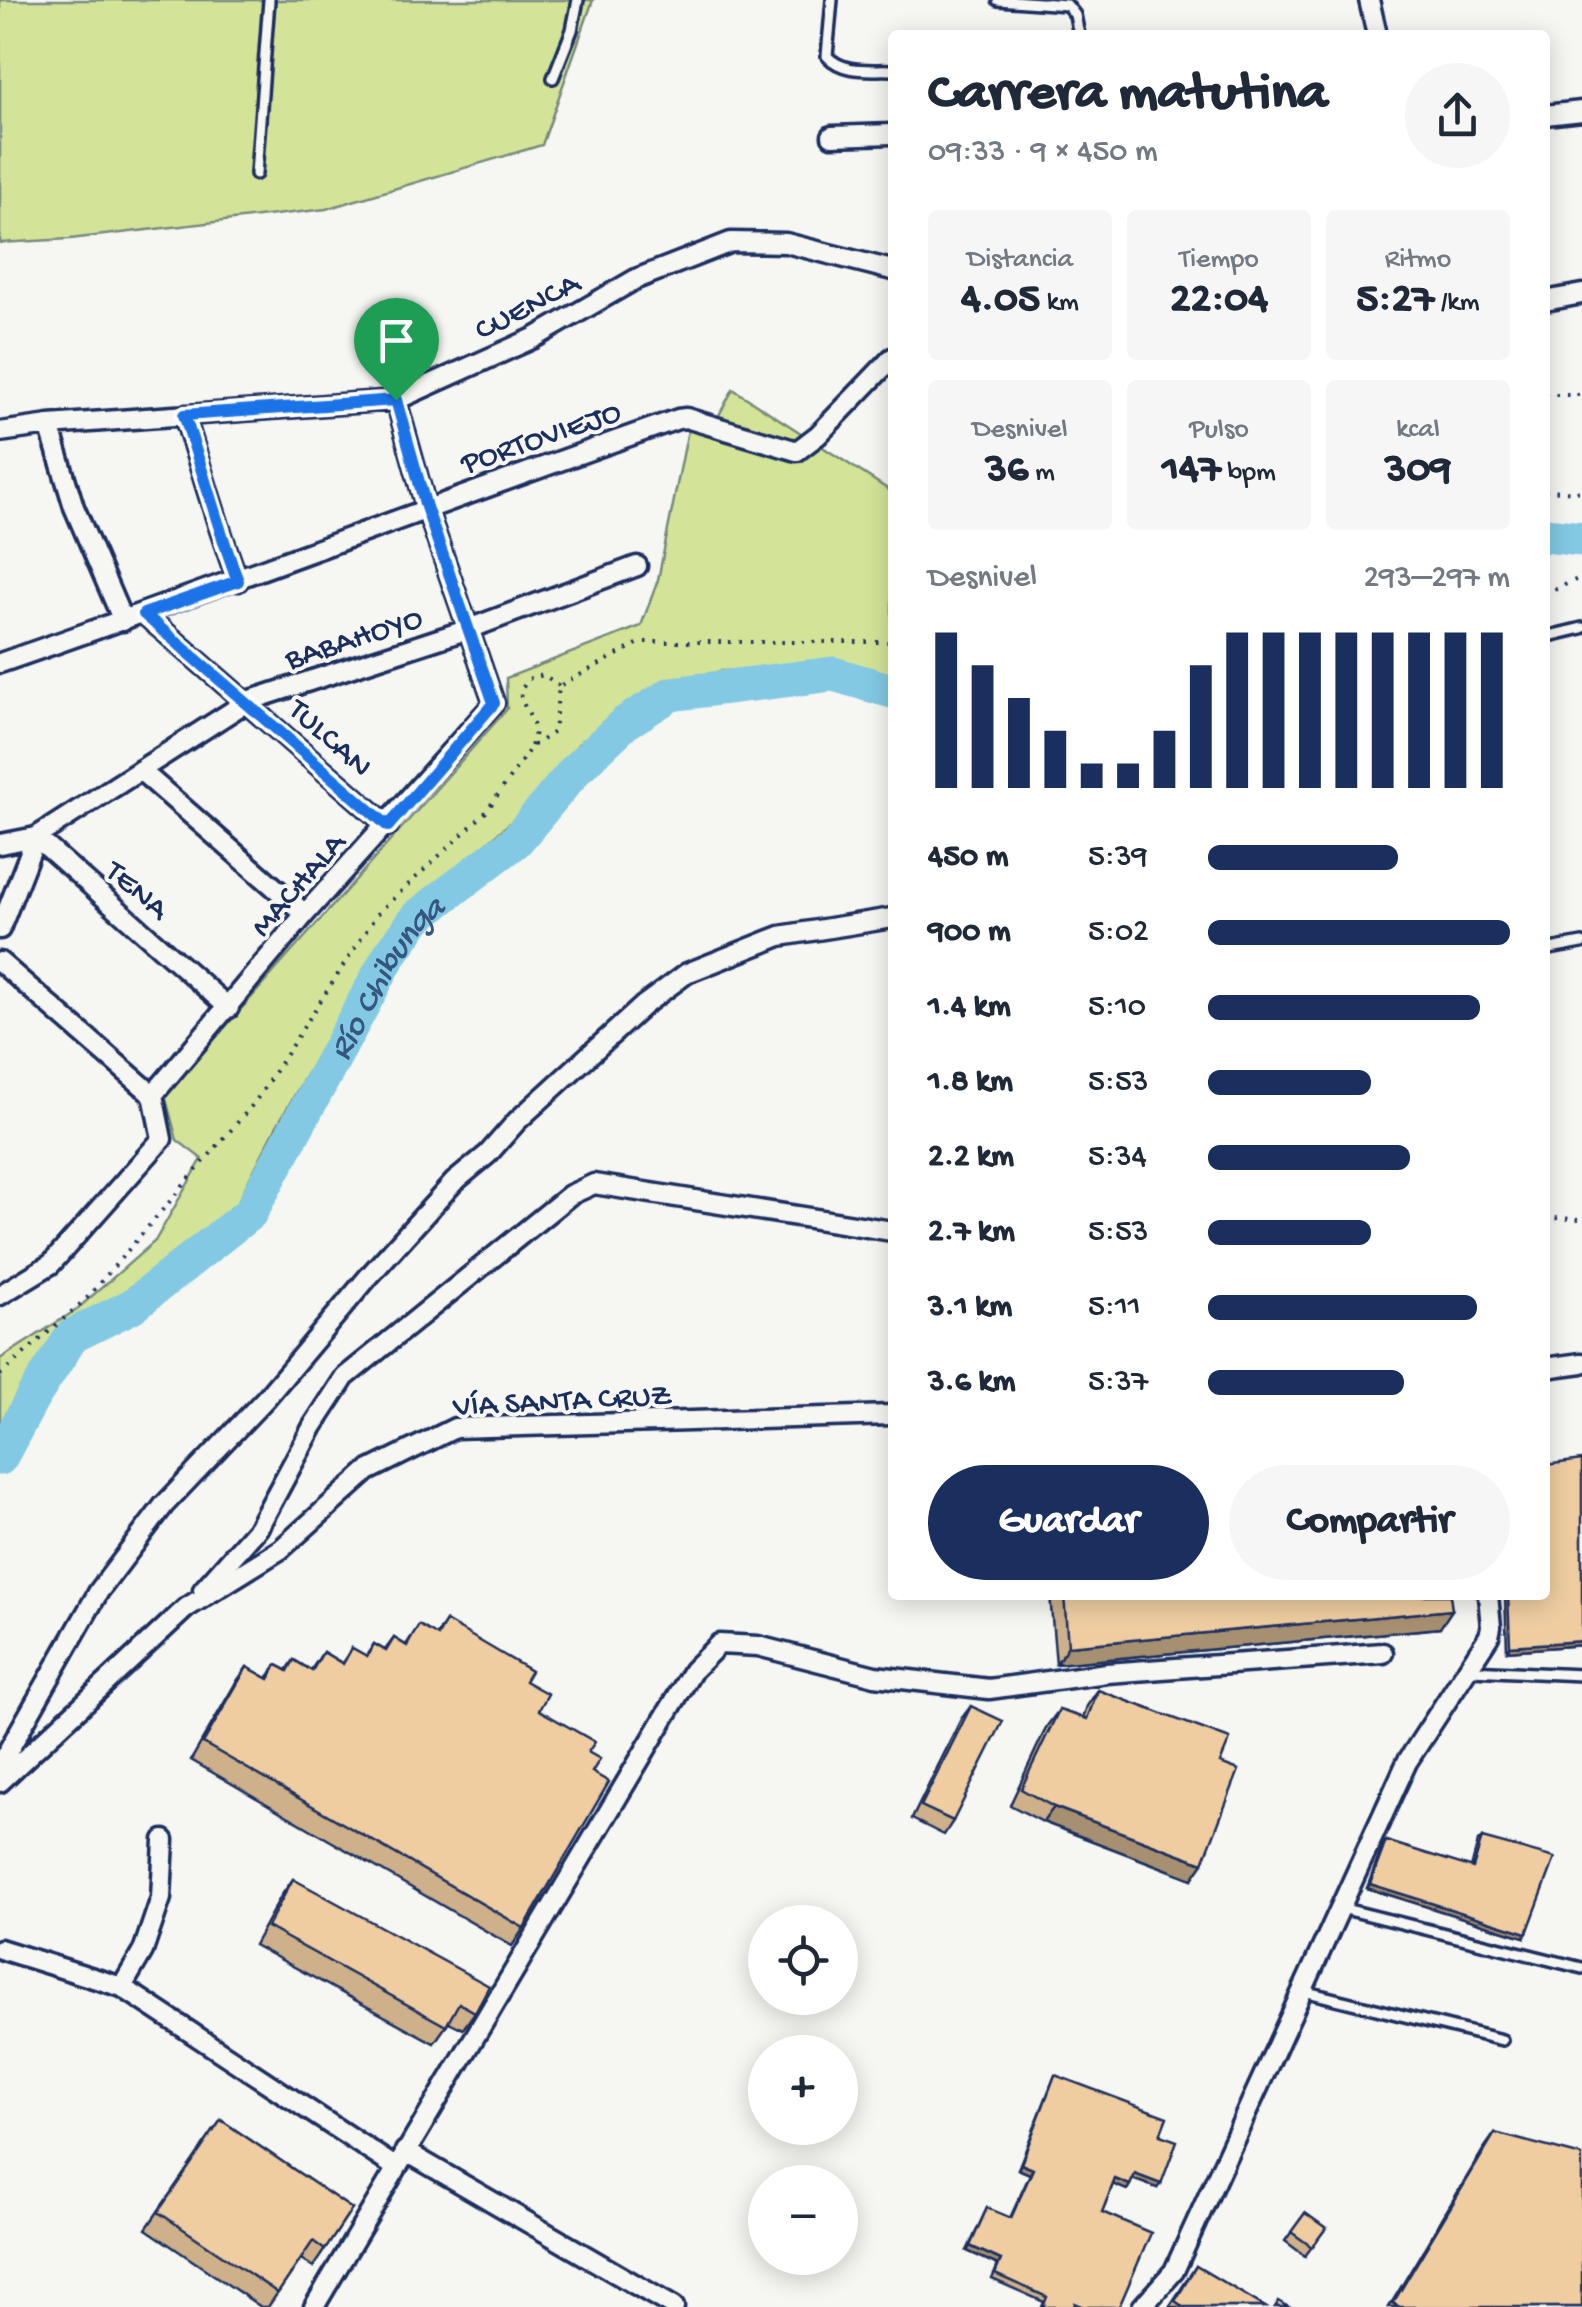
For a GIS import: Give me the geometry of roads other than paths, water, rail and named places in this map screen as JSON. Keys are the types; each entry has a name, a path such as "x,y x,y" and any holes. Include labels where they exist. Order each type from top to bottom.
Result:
{"street":[{"path":"1369,0 1376,30"},
{"path":"1550,115 1582,112"},
{"path":"832,136 888,134"},
{"name":"CUENCA","path":"0,432 49,424 396,400 534,338 636,280 732,242 786,243 888,269"},
{"path":"1550,300 1582,294"},
{"name":"PORTOVIEJO","path":"0,663 238,581 426,507 678,419 686,418 797,451 818,435 888,362"},
{"name":"MACHALA","path":"153,1094 305,914 388,826 494,703 426,507 396,400"},
{"path":"184,415 215,522 238,581"},
{"path":"49,424 74,507 123,621"},
{"name":"BABAHOYO","path":"36,837 248,701 466,630 637,566"},
{"name":"TULCAN","path":"144,614 388,826"},
{"path":"140,770 305,914"},
{"path":"0,844 36,837"},
{"path":"0,930 36,837"},
{"name":"TENA","path":"36,837 229,1008"},
{"path":"0,1765 99,1591 164,1505 266,1398 454,1182 488,1154 518,1121 644,1005 687,973 780,936 888,919"},
{"path":"0,962 153,1094 162,1139 52,1264 0,1295"},
{"path":"186,1608 258,1528 313,1426 345,1377 570,1195 594,1184 888,1230"},
{"path":"1550,1367 1582,1363"},
{"name":"VÍA SANTA CRUZ","path":"0,1782 186,1608 281,1549 368,1471 455,1428 888,1416"},
{"path":"1142,2307 1174,2270 1407,1762 1488,1636 1488,1600"},
{"path":"314,2307 694,1670 718,1644 758,1646 874,1676 989,1689 1107,1673 1382,1652"},
{"path":"122,1988 143,1951 162,1898 164,1840"},
{"path":"0,1949 122,1988 400,2159 674,2307"}],"lane":[{"path":"256,174 270,0"},
{"path":"553,78 572,30 578,0"},
{"path":"832,0 826,56 836,66 849,69 888,70"},
{"path":"998,0 1067,5 1075,14 1078,30"},
{"path":"1550,637 1582,628"},
{"path":"1550,949 1582,942"},
{"path":"1466,1670 1582,1675"},
{"path":"1340,1908 1582,1968"},
{"path":"1303,1991 1502,2040"}],"waterway":[{"name":"Río Chibunga","path":"1550,536 1582,539"},
{"name":"Río Chibunga","path":"0,1458 72,1336 132,1306 250,1213 389,956 417,917 516,841 577,768 625,723 671,694 833,674 888,690"}]}
